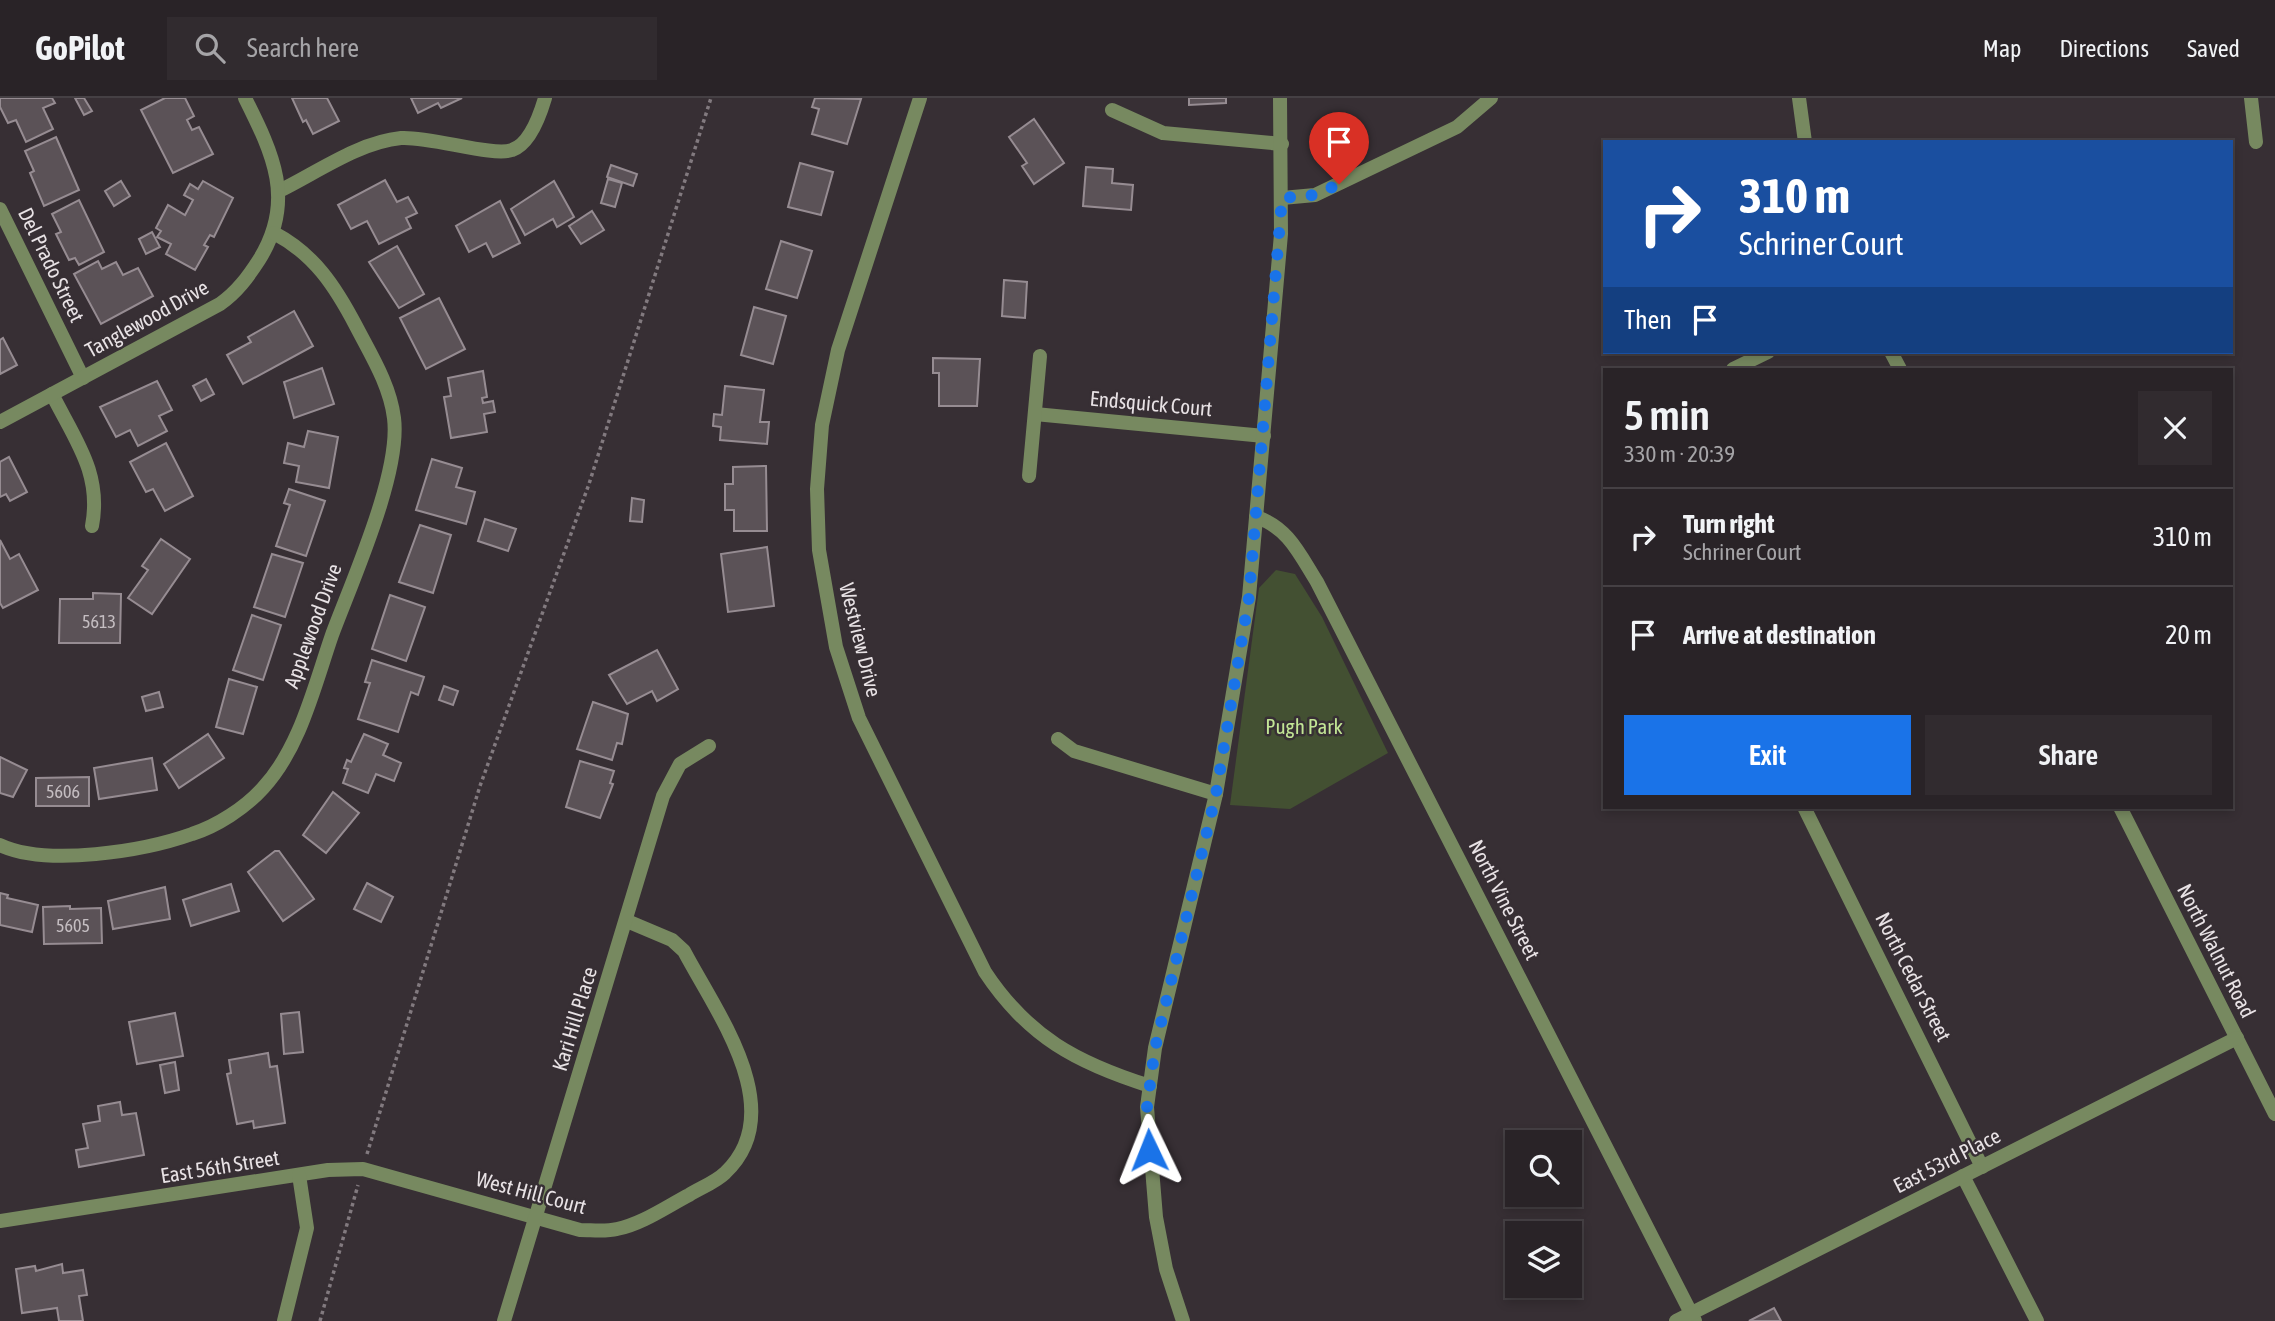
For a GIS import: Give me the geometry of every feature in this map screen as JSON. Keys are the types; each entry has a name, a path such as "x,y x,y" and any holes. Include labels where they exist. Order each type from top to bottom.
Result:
{"street":[{"path":"245,98 267,140 279,191 361,150 402,138 437,139 501,152 514,150 527,139 545,98"},
{"name":"Westview Drive","path":"920,98 838,350 822,425 817,489 819,550 836,647 859,718 985,972 1001,996 1028,1025 1056,1047 1104,1071 1150,1086"},
{"path":"1184,1321 1166,1269 1156,1217 1147,1107 1155,1048 1216,794 1239,665 1264,436 1282,198 1280,98"},
{"path":"1282,198 1315,195 1374,167 1457,127 1491,98"},
{"path":"1799,98 1805,140"},
{"path":"2250,98 2256,142"},
{"path":"1112,110 1163,133 1282,144"},
{"name":"Tanglewood Drive","path":"0,422 231,296 248,277 274,233 279,191"},
{"name":"Del Prado Street","path":"0,209 83,378"},
{"name":"Applewood Drive","path":"0,845 41,856 66,856 192,835 226,817 255,796 290,749 385,487 395,436 386,387 338,292 312,260 274,233"},
{"path":"1735,368 1764,354"},
{"path":"1029,476 1040,356"},
{"path":"52,394 92,471 96,493 92,526"},
{"name":"Endsquick Court","path":"1035,414 1264,436"},
{"name":"North Vine Street","path":"1256,517 1276,524 1291,541 1317,582 1693,1317"},
{"path":"1058,738 1074,751 1216,794"},
{"name":"Kari Hill Place","path":"504,1321 672,777 680,764 709,746"},
{"name":"North Cedar Street","path":"1805,809 1982,1167"},
{"name":"North Walnut Road","path":"2121,809 2275,1114"},
{"name":"West Hill Court","path":"299,1175 363,1169 580,1230 617,1229 649,1217 724,1174 745,1146 752,1115 749,1084 741,1059 684,951 672,940 627,921"},
{"name":"East 53rd Place","path":"1676,1321 1693,1317 2236,1038"},
{"name":"East 56th Street","path":"0,1221 299,1175 307,1228 284,1321"},
{"path":"1963,1176 2038,1321"}],"path":[{"path":"320,1321 363,1169 480,786 589,484 711,98"}],"green space":[{"name":"Pugh Park","path":"1276,570 1295,574 1322,617 1388,753 1290,809 1230,805 1259,588"}],"building":[{"path":"0,98 52,98 55,103 43,108 53,129 26,142 16,120 8,123 0,107"},
{"path":"75,98 84,98 92,111 84,115"},
{"path":"165,98 185,98 194,116 187,120 192,130 199,127 213,154 173,173 141,110"},
{"path":"292,98 327,98 339,121 313,134 306,120 303,122"},
{"path":"411,98 462,98 441,108 438,103 418,113"},
{"path":"815,98 861,99 847,144 812,134 819,109 812,107"},
{"path":"1189,98 1226,98 1226,103 1189,105"},
{"path":"1034,119 1064,163 1034,184 1022,166 1027,163 1009,137"},
{"path":"56,137 79,190 44,206 30,173 34,171 25,151"},
{"path":"800,163 833,172 821,215 788,207"},
{"path":"611,165 637,174 633,186 607,177"},
{"path":"1086,167 1113,169 1112,183 1133,185 1131,210 1083,206"},
{"path":"608,179 622,183 615,207 601,203"},
{"path":"385,180 397,202 408,197 417,213 406,218 411,228 379,244 367,221 351,229 338,205"},
{"path":"121,181 130,196 114,206 105,191"},
{"path":"203,181 233,198 214,237 210,235 204,245 208,247 195,270 166,254 171,244 157,237 161,231 156,228 168,205 185,215 193,200 184,195 190,184 198,189"},
{"path":"554,181 574,217 557,227 553,219 525,235 511,209"},
{"path":"79,200 104,252 79,265 75,258 69,260 56,234 61,232 52,214"},
{"path":"500,201 520,243 493,257 486,243 469,252 456,226"},
{"path":"592,211 604,230 581,244 569,226"},
{"path":"152,232 160,247 146,254 139,239"},
{"path":"781,241 812,251 797,298 766,289"},
{"path":"397,246 424,294 399,308 369,262"},
{"path":"98,261 102,269 116,262 123,275 138,268 153,296 101,324 74,274"},
{"path":"1004,280 1027,282 1025,318 1002,316"},
{"path":"439,298 465,349 426,369 400,318"},
{"path":"754,307 786,316 773,364 741,355"},
{"path":"294,311 313,346 243,384 227,355 251,342 248,337"},
{"path":"3,338 17,365 0,374 0,340"},
{"path":"933,358 980,359 977,406 939,406 939,373 933,373"},
{"path":"322,368 334,404 294,418 284,382"},
{"path":"483,371 487,397 482,398 483,403 493,401 495,412 484,414 487,432 451,438 444,397 451,396 448,378"},
{"path":"206,379 214,394 201,401 193,386"},
{"path":"157,381 172,410 159,416 167,431 138,446 130,430 116,437 100,407"},
{"path":"725,386 764,390 760,422 769,422 767,444 720,440 721,427 713,426 714,414 722,415"},
{"path":"308,431 338,437 329,488 296,482 299,466 284,463 288,443 304,447"},
{"path":"166,443 193,496 165,511 153,489 146,492 130,462"},
{"path":"9,457 27,492 10,501 6,494 0,497 0,462"},
{"path":"432,459 462,468 456,487 475,492 466,524 416,510"},
{"path":"766,466 767,531 734,531 734,510 725,510 725,484 733,484 733,467"},
{"path":"289,489 325,501 306,556 276,546 290,505 284,503"},
{"path":"632,498 644,500 642,522 630,521"},
{"path":"485,519 516,529 508,551 478,541"},
{"path":"420,525 451,535 433,593 399,582"},
{"path":"161,539 190,559 152,614 128,598 148,570 142,566"},
{"path":"0,540 10,559 19,554 38,590 3,608 0,603"},
{"path":"767,547 774,606 728,612 721,554"},
{"path":"272,554 303,563 285,617 254,607"},
{"path":"93,593 121,594 120,643 59,643 60,599 93,599"},
{"path":"390,595 425,607 406,661 372,649"},
{"path":"252,615 281,625 263,680 233,670"},
{"path":"657,650 678,689 657,701 652,691 627,704 609,675"},
{"path":"372,660 424,677 418,695 411,692 398,732 358,719 370,683 365,682"},
{"path":"229,679 257,687 243,734 216,727"},
{"path":"444,686 458,691 453,705 439,700"},
{"path":"159,692 163,707 146,711 142,697"},
{"path":"593,702 628,714 622,744 617,743 612,760 577,749"},
{"path":"208,734 224,758 179,788 164,764"},
{"path":"364,734 388,744 383,755 401,763 394,781 376,774 368,793 343,783 348,769 344,768 347,760 351,762"},
{"path":"0,757 27,770 13,797 0,793"},
{"path":"152,758 157,790 99,799 94,768"},
{"path":"580,761 614,771 610,783 613,784 600,818 566,807"},
{"path":"89,777 89,806 36,806 36,778"},
{"path":"333,792 359,813 326,853 303,835"},
{"path":"275,851 279,851 314,899 283,921 248,872"},
{"path":"367,883 393,897 381,922 354,909"},
{"path":"231,884 239,911 191,926 183,900"},
{"path":"165,887 170,919 113,929 108,901"},
{"path":"0,893 8,895 7,898 38,905 32,932 0,925"},
{"path":"70,906 70,909 101,908 102,943 44,944 43,907"},
{"path":"299,1012 303,1052 284,1054 281,1014"},
{"path":"175,1013 183,1056 137,1064 129,1022"},
{"path":"268,1053 270,1067 277,1066 285,1123 254,1128 253,1121 237,1124 227,1074 231,1073 229,1060"},
{"path":"175,1062 179,1090 165,1093 160,1065"},
{"path":"120,1102 122,1115 136,1113 144,1155 79,1167 76,1150 88,1148 83,1124 100,1121 98,1106"},
{"path":"62,1264 63,1273 83,1270 87,1295 79,1296 83,1321 59,1321 57,1308 22,1313 16,1269 35,1266 36,1271"},
{"path":"1774,1308 1781,1321 1749,1321"}],"route":[{"path":"1149,1150 1147,1107 1155,1048 1209,829 1233,706 1249,597 1282,198 1315,195 1339,184"}]}
